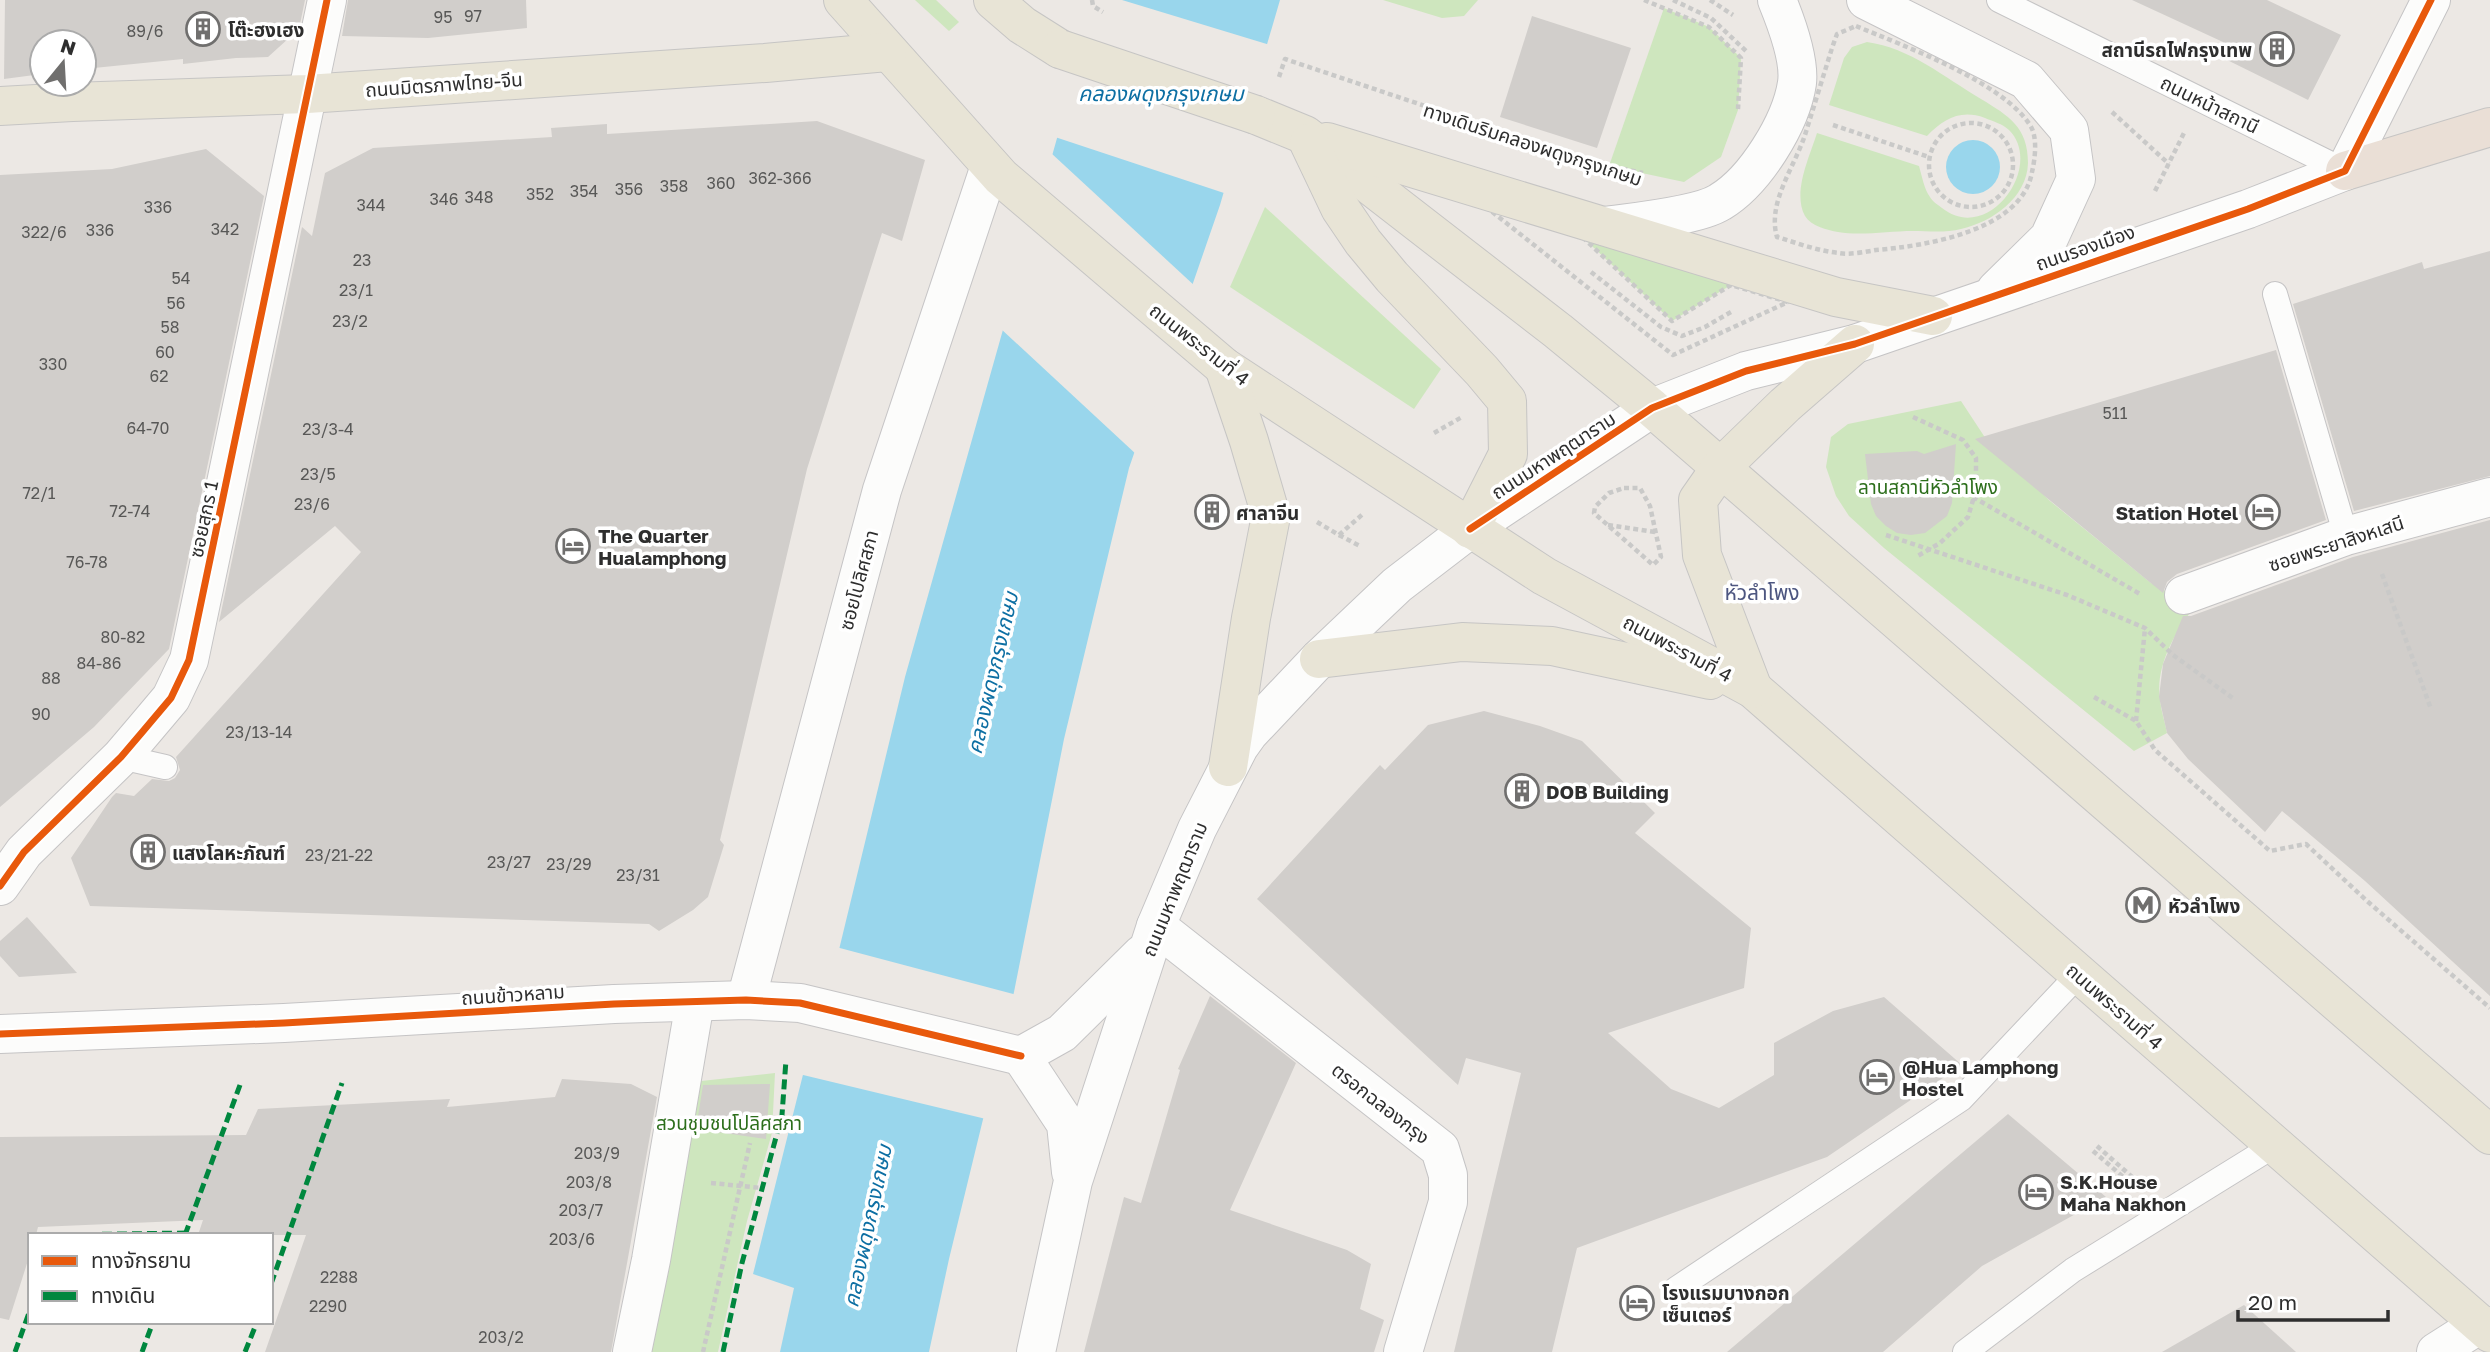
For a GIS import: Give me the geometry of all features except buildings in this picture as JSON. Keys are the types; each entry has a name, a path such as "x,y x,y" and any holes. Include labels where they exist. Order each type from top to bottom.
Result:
{"highway":[{"path":"2345,171 2490,127"}],"main road":[{"name":"ถนนพระรามที่ 4","path":"843,0 995,172 1212,357 1544,576 1753,689 2485,1328"},
{"path":"994,1 1022,25 1060,49 1266,100 1305,135 1653,408 2490,1135"},
{"name":"ถนนมิตรภาพไทย-จีน","path":"0,106 307,94 765,63 887,52"},
{"path":"1305,135 1836,297 1933,316"},
{"path":"1305,135 1340,208 1363,242 1392,277 1482,370 1507,401 1508,454 1470,529"},
{"path":"1753,689 1702,555 1698,500 1721,467 1855,344"},
{"path":"1212,357 1249,441 1270,516 1228,767"},
{"path":"1319,659 1462,642 1552,646 1753,689"}],"street":[{"name":"ซอยสุกร 1","path":"0,886 24,852 121,757 171,698 190,660 327,0"},
{"path":"1605,226 1683,213 1719,203 1748,179 1786,123 1797,81 1790,34 1777,0"},
{"path":"1866,0 2026,80 2069,130 2076,179 2049,238 1990,296"},
{"path":"2345,171 2431,0"},
{"name":"ถนนรองเมือง","path":"1653,408 1746,371 1855,344 2248,209 2345,171"},
{"name":"ซอยโปลิศสภา","path":"746,1000 882,490 995,172"},
{"name":"ถนนมหาพฤฒาราม","path":"1036,1352 1073,1181 1153,937 1197,829 1228,767 1249,733 1319,659 1397,585 1470,529 1653,408"},
{"name":"ซอยพระยาสิงหเสนี","path":"2167,598 2356,533 2490,497"},
{"path":"1073,1181 1066,1124 1021,1056 1062,1033 1153,937"},
{"name":"ตรอกฉลองกรุง","path":"1153,937 1440,1149 1448,1175 1448,1202 1403,1352"},
{"name":"ถนนข้าวหลาม","path":"0,1034 746,1000 800,1003 1021,1056"},
{"path":"632,1352 651,1260 695,1002"},
{"path":"2436,1352 2485,1328"}],"lane":[{"name":"ถนนหน้าสถานี","path":"1999,0 2345,171"},
{"path":"2275,294 2356,533"},
{"path":"121,757 165,767"},
{"path":"1676,1289 1961,1099 2079,974"},
{"path":"1965,1352 2073,1270 2275,1145"}],"path":[{"path":"1644,0 1709,27 1741,58 1738,110"},
{"path":"1673,0 1711,18 1755,59"},
{"path":"1710,0 1744,23"},
{"path":"1856,26 1947,65 2010,101 2032,128 2036,155 2030,185 2011,208 1964,235 1899,248 1840,254 1777,237 1773,225 1778,200 1811,117 1837,34 1856,26"},
{"path":"1266,100 1285,59 1592,162 1646,174"},
{"path":"1811,117 1929,157"},
{"path":"1967,122 1982,123 2005,139 2011,151 2011,178 2004,191 1987,203 1966,207 1953,204 1942,195 1928,171 1929,157 1942,134 1954,126 1967,122"},
{"path":"2151,199 2186,130"},
{"path":"1589,270 1661,327 1682,335 1704,327 1739,308"},
{"path":"1751,301 1762,295"},
{"path":"1913,417 1963,440 1976,458 1976,490 1968,517 1951,535 1916,557"},
{"path":"1624,488 1640,488 1650,506 1655,532 1661,557 1653,565 1594,513 1595,507 1609,493 1624,488"},
{"path":"1973,497 2167,598"},
{"path":"1339,535 1364,513"},
{"path":"1306,515 1360,546"},
{"path":"1607,525 1655,532"},
{"path":"2356,533 2431,709"},
{"path":"1886,535 2067,595 2145,628 2173,655 2234,699"},
{"path":"2136,722 2145,628"},
{"path":"2094,697 2136,722 2155,750 2270,851 2306,844 2490,1008"},
{"path":"703,1352 750,1143"},
{"path":"2095,1149 2142,1189"}],"green space":[{"path":"915,0 936,0 959,22 949,31"},
{"path":"1383,0 1478,0 1464,16 1442,18"},
{"path":"1664,8 1709,27 1741,58 1738,110 1721,157 1684,182 1609,166"},
{"path":"1867,42 1898,50 1926,64 2000,111 2021,131 2027,151 2026,176 2015,197 1996,214 1973,226 1949,231 1866,233 1824,229 1805,216 1801,206 1801,185 1817,133 1919,166 1931,198 1942,208 1960,217 1977,216 1993,209 2006,196 2016,180 2020,163 2018,145 2004,126 1976,115 1960,115 1946,120 1927,136 1829,105 1844,58 1852,47"},
{"path":"1265,207 1441,369 1414,409 1230,287"},
{"path":"1577,232 1731,285 1672,321"},
{"name":"ลานสถานีหัวลำโพง","path":"1961,401 1984,436 2050,501 2151,583 2194,607 2168,650 2161,675 2160,700 2167,733 2134,751 1884,548 1849,516 1836,496 1826,467 1831,437 1848,424"},
{"name":"สวนชุมชนโปลิศสภา","path":"775,1073 772,1133 747,1221 718,1352 647,1352 692,1082"}],"water":[{"name":"คลองผดุงกรุงเกษม","path":"1096,0 1280,0 1220,205 1129,468 1064,739 1014,992 929,1352 780,1352 794,1288 753,1274 829,971 837,958 905,677"},
{"path":"1973,140 1992,148 2000,167 1992,186 1973,194 1954,186 1946,167 1954,148"}],"pier":[{"path":"1092,0 1122,0 1270,45 1227,194 1055,137"},
{"path":"1051,153 1196,287 1137,455 1000,328"},
{"path":"836,947 1017,995 986,1119 799,1074 825,970"}],"marked path":[{"path":"723,1352 742,1263 782,1115 786,1060"},
{"path":"273,1278 342,1083"},
{"path":"186,1233 240,1085"},
{"path":"15,1352 28,1316"},
{"path":"142,1352 152,1324"},
{"path":"245,1352 256,1324"}],"cycle path":[{"path":"0,886 24,852 121,757 171,698 189,660 327,0"},
{"path":"1470,529 1652,408 1746,371 1855,344 2248,209 2345,171 2431,0"},
{"path":"0,1034 746,1000 800,1003 1021,1056"}],"place":[{"name":"โต๊ะฮงเฮง","path":"203,29"},
{"name":"สถานีรถไฟกรุงเทพ","path":"2277,49"},
{"name":"ศาลาจีน","path":"1212,512"},
{"name":"Station Hotel","path":"2263,512"},
{"name":"The Quarter Hualamphong","path":"573,546"},
{"name":"DOB Building","path":"1522,791"},
{"name":"แสงโลหะภัณฑ์","path":"148,852"},
{"name":"หัวลำโพง","path":"2143,905"},
{"name":"@Hua Lamphong Hostel","path":"1877,1077"},
{"name":"S.K.House Maha Nakhon","path":"2036,1192"},
{"name":"โรงแรมบางกอก เซ็นเตอร์","path":"1637,1303"}],"district":[{"name":"หัวลำโพง","path":"1762,592"}]}
